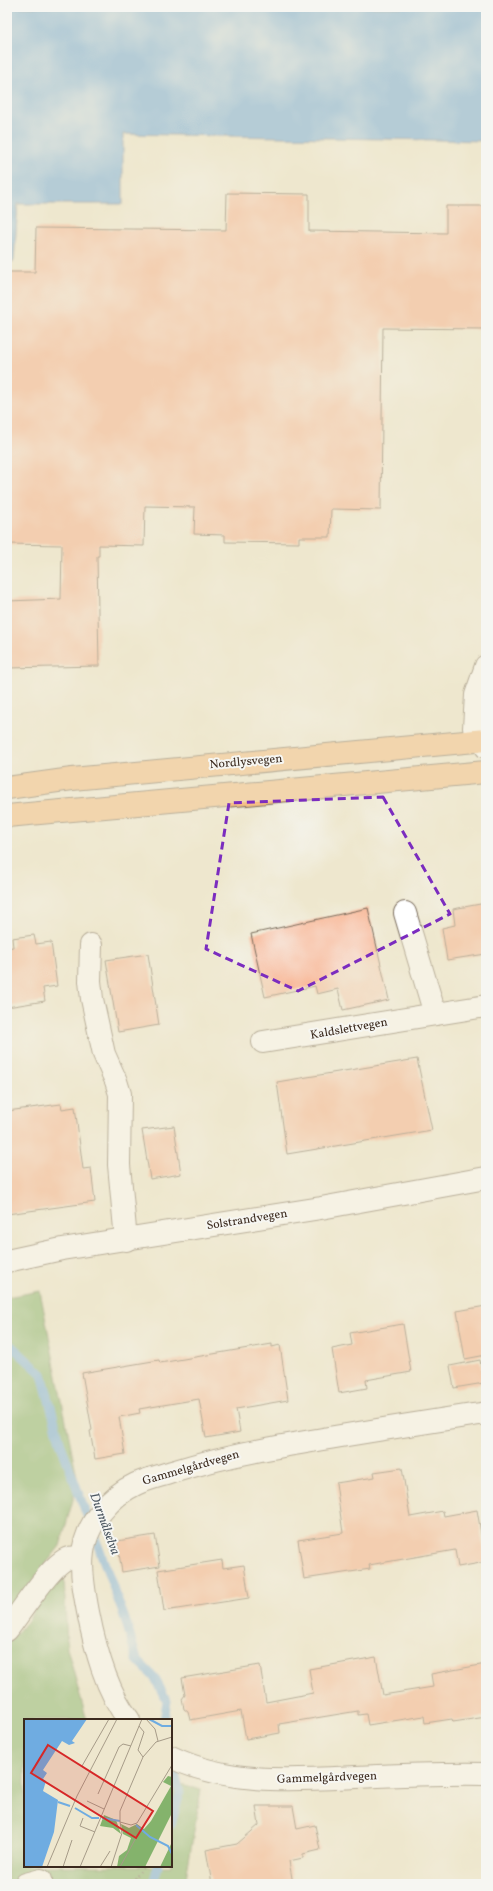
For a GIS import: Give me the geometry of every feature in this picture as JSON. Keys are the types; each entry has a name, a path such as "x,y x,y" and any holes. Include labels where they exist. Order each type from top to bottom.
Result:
{"highway":[{"name":"Nordlysvegen","path":"7,788 72,779 484,742"},
{"path":"7,816 486,772"}],"street":[{"path":"484,742 474,728 476,695 486,666"},
{"path":"405,913 434,1014"},
{"path":"91,945 90,981 92,999 104,1054 120,1094 119,1165 126,1240"},
{"name":"Kaldslettvegen","path":"263,1042 486,1006"},
{"name":"Solstrandvegen","path":"7,1261 62,1249 126,1240 486,1178"},
{"name":"Gammelgårdvegen","path":"127,1719 116,1699 97,1653 82,1581 81,1558 87,1536 102,1511 122,1492 148,1480 197,1465 242,1454 381,1429 486,1413"},
{"path":"7,1630 34,1592 59,1564 69,1558 81,1558"},
{"name":"Gammelgårdvegen","path":"172,1757 193,1767 208,1771 272,1780 486,1774"}],"path":[{"path":"124,1884 135,1878 143,1867"}],"highlighted area":[{"path":"383,797 450,914 298,991 206,949 229,803"}],"green space":[{"path":"40,1291 78,1482 60,1546 7,1614 7,1297"},
{"path":"64,1575 67,1648 86,1717 88,1719 24,1719 24,1867 172,1867 172,1781 201,1790 185,1884 7,1884 7,1643 27,1622 54,1576"}],"water":[{"path":"7,7 486,7 486,141 123,134 123,204 18,204 14,261 7,264"}],"building":[{"path":"227,193 309,194 309,231 446,233 446,206 486,206 486,329 383,328 381,510 331,509 330,537 299,537 299,543 225,542 225,535 194,534 195,507 145,506 144,546 99,545 99,556 97,556 99,666 7,668 7,601 61,599 62,545 7,544 7,272 35,272 36,228 226,230"},
{"path":"486,903 486,954 447,960 442,928 455,925 453,909"},
{"path":"368,908 389,1000 343,1010 338,989 317,994 315,986 265,997 251,934"},
{"path":"34,935 36,944 51,942 57,986 43,988 45,1001 7,1007 7,948 13,947 12,938"},
{"path":"148,954 159,1025 118,1032 106,960"},
{"path":"417,1059 432,1130 287,1154 277,1082"},
{"path":"61,1104 62,1109 75,1107 83,1169 91,1168 95,1202 7,1214 7,1111"},
{"path":"174,1126 181,1174 150,1179 142,1130"},
{"path":"486,1306 486,1355 465,1359 457,1311"},
{"path":"403,1324 411,1372 366,1380 367,1388 339,1393 332,1349 352,1345 350,1333"},
{"path":"272,1344 272,1347 280,1345 288,1400 236,1409 240,1432 206,1438 199,1399 139,1409 140,1413 119,1417 125,1454 95,1459 90,1431 92,1430 82,1373 159,1360 160,1363"},
{"path":"480,1360 484,1383 454,1388 450,1366"},
{"path":"402,1468 410,1517 443,1511 444,1516 477,1510 486,1562 458,1567 455,1550 369,1565 370,1569 304,1579 298,1540 343,1533 336,1483 375,1477 374,1472"},
{"path":"155,1535 160,1566 122,1572 117,1541"},
{"path":"222,1560 223,1568 244,1565 249,1598 164,1611 158,1570"},
{"path":"376,1657 383,1695 433,1687 431,1674 486,1664 486,1717 453,1722 452,1719 425,1723 424,1716 368,1725 366,1714 358,1715 358,1711 279,1724 280,1733 246,1739 241,1711 190,1720 188,1712 184,1709 182,1699 185,1695 182,1678 260,1665 266,1702 313,1693 309,1669"},
{"path":"256,1806 293,1806 297,1829 315,1825 320,1850 303,1854 303,1858 289,1861 293,1884 212,1884 206,1850 237,1844 259,1825"}],"waterway":[{"name":"Durmålselva","path":"7,1342 42,1374 61,1445 125,1619 137,1660 154,1677 167,1701 164,1719"},
{"name":"Durmålselva","path":"172,1762 180,1793 172,1821"},
{"name":"Durmålselva","path":"153,1884 158,1867"}]}
